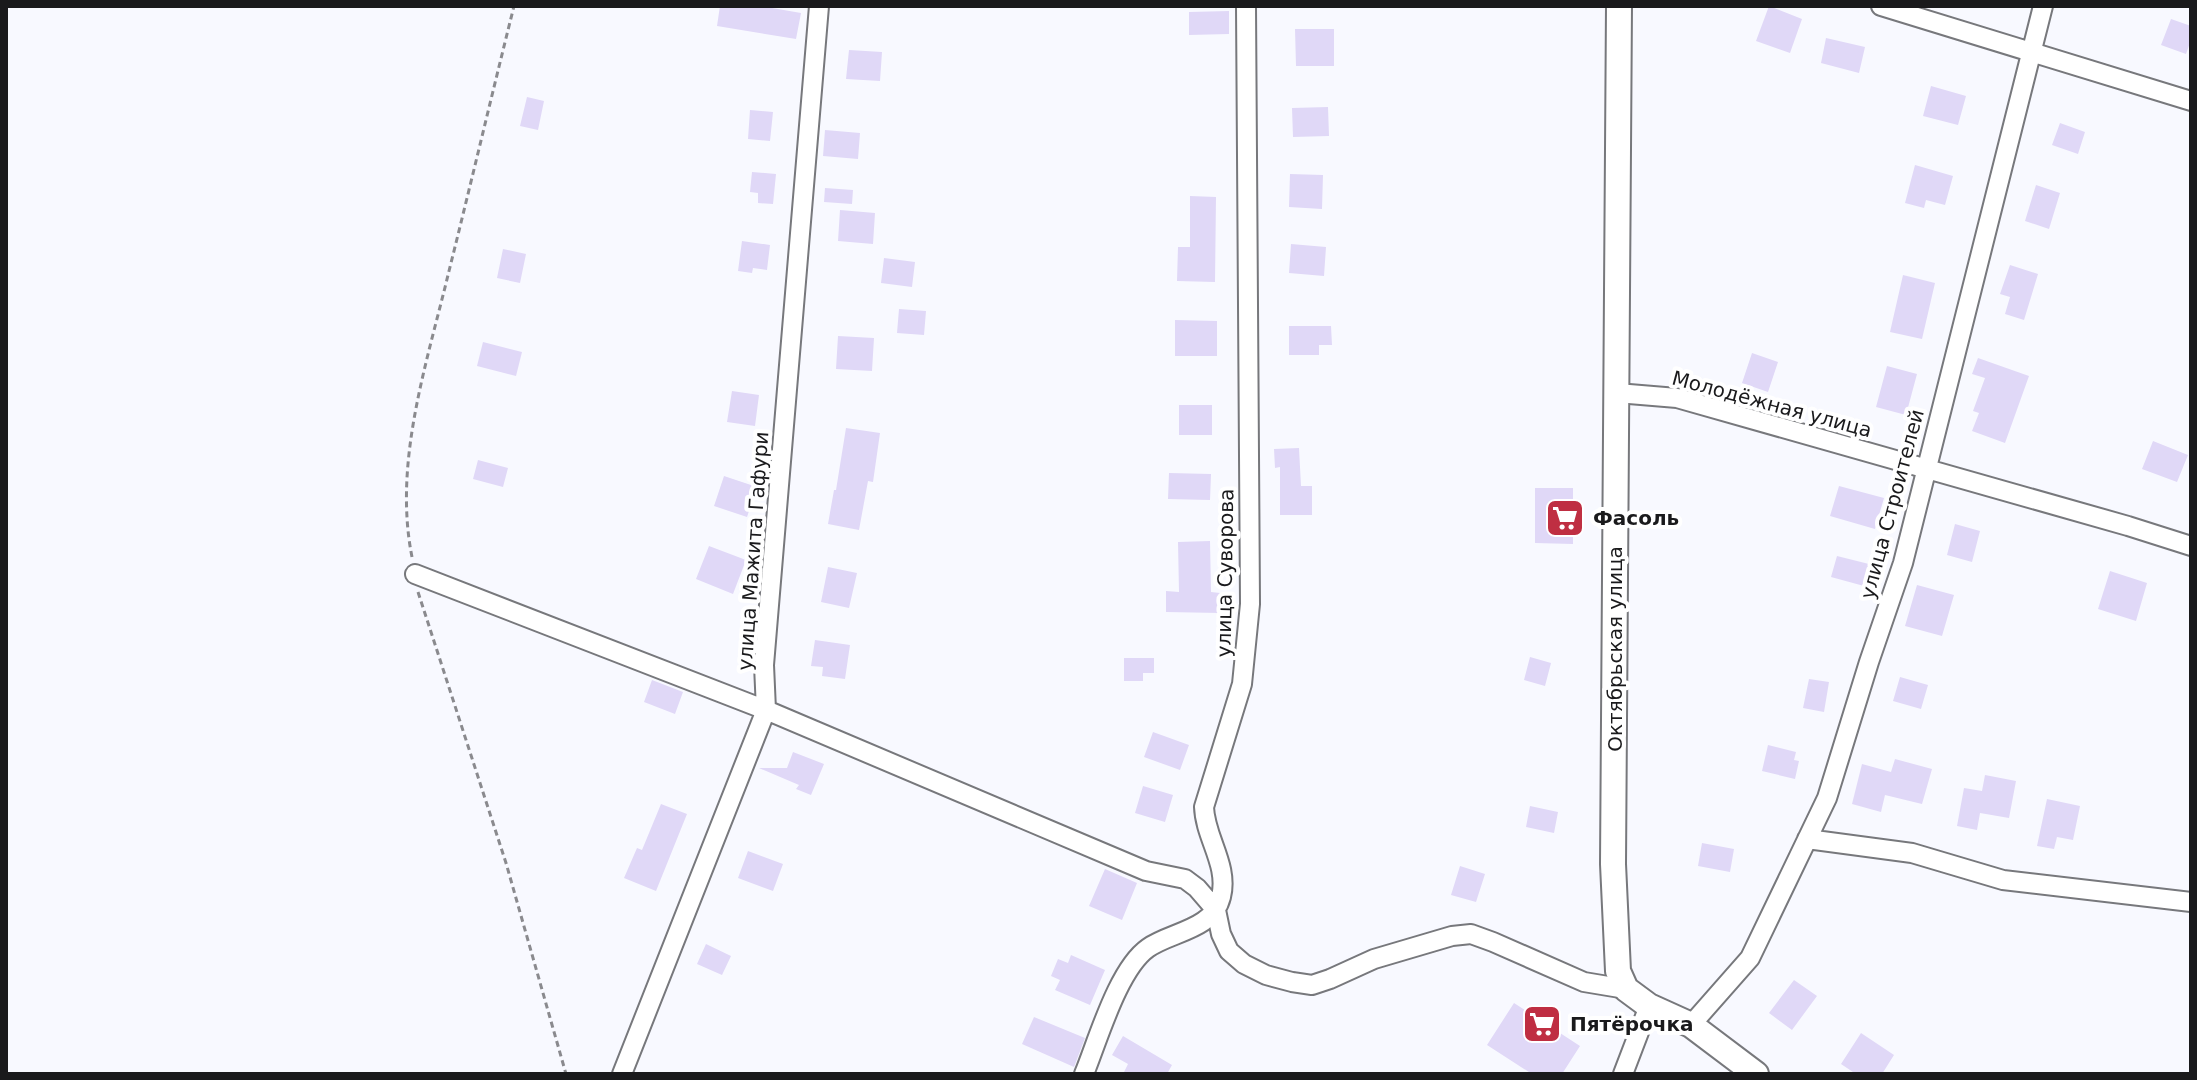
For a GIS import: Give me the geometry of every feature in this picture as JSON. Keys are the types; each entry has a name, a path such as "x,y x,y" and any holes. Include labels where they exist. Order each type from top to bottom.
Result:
{"street":[{"name":"улица Мажита Гафури","path":"622,1074 766,710 764,665 819,6"},
{"name":"улица Суворова","path":"1216,910 1221,898 1223,874 1205,821 1204,807 1242,684 1250,604 1246,6"},
{"name":"Октябрьская улица","path":"1619,6 1613,864 1618,971 1626,989"},
{"path":"1881,6 2191,101"},
{"name":"улица Строителей","path":"1691,1025 1750,958 1827,798 1903,563 2043,6"},
{"name":"Молодёжная улица","path":"1617,393 1677,398 2191,546"},
{"path":"415,574 766,710 1146,871 1185,879 1216,910 1221,934 1229,951 1244,964 1266,975 1312,985 1374,959 1452,936 1471,934 1584,982 1626,989 1649,1006 1691,1025 1756,1074"},
{"path":"1807,839 1912,853 2003,880 2191,902"},
{"path":"1084,1074 1119,987 1133,963 1148,947 1182,933 1216,910"},
{"path":"1623,1074 1649,1006"}],"path":[{"path":"514,6 417,401 405,481 406,530 420,601 506,863 566,1074"}],"building":[{"path":"720,6 761,6 801,13 796,39 717,26"},
{"path":"1769,6 1802,19 1790,53 1756,41"},
{"path":"1229,11 1229,34 1189,35 1189,12"},
{"path":"2171,19 2191,26 2191,40 2186,54 2161,45"},
{"path":"1295,29 1334,29 1334,66 1296,66"},
{"path":"1826,38 1865,47 1859,73 1821,63"},
{"path":"849,50 882,52 880,81 846,79"},
{"path":"1931,86 1966,96 1958,125 1923,116"},
{"path":"527,97 544,101 538,130 520,126"},
{"path":"1328,107 1329,136 1293,137 1292,108"},
{"path":"750,110 773,112 770,141 748,139"},
{"path":"2060,123 2085,132 2078,154 2052,145"},
{"path":"825,130 860,133 858,159 823,156"},
{"path":"1915,165 1953,176 1945,205 1926,200 1924,208 1905,203"},
{"path":"752,172 776,174 773,204 758,203 758,193 750,192"},
{"path":"1290,174 1323,175 1322,209 1289,207"},
{"path":"2036,185 2060,193 2049,229 2025,221"},
{"path":"825,188 853,190 852,204 824,202"},
{"path":"1190,196 1216,197 1215,282 1177,281 1178,247 1190,247"},
{"path":"840,210 875,213 873,244 838,241"},
{"path":"742,241 770,245 767,270 753,268 752,273 738,271"},
{"path":"1291,244 1326,247 1324,276 1289,273"},
{"path":"503,249 526,254 520,283 497,278"},
{"path":"884,258 915,262 912,287 881,283"},
{"path":"2010,265 2038,274 2024,320 2005,314 2010,297 2000,294"},
{"path":"1903,275 1935,283 1922,339 1890,332"},
{"path":"899,309 926,311 924,335 897,333"},
{"path":"1175,320 1217,321 1217,356 1175,356"},
{"path":"1289,326 1331,326 1332,345 1319,345 1319,355 1289,355"},
{"path":"838,336 874,338 872,371 836,369"},
{"path":"483,342 522,352 516,376 477,366"},
{"path":"1752,353 1778,362 1768,392 1742,383"},
{"path":"1978,358 2029,376 2005,443 1972,431 1979,413 1973,411 1985,378 1972,374"},
{"path":"1887,366 1917,374 1906,415 1876,407"},
{"path":"732,391 759,395 755,426 727,422"},
{"path":"1179,405 1212,405 1212,435 1179,435"},
{"path":"846,428 880,433 873,482 868,481 859,530 828,524"},
{"path":"2153,441 2188,455 2177,482 2142,469"},
{"path":"1299,448 1301,486 1312,486 1312,515 1280,515 1280,467 1275,468 1274,449"},
{"path":"478,460 508,468 503,487 473,479"},
{"path":"1169,473 1211,474 1210,500 1168,499"},
{"path":"724,476 757,487 747,517 714,506"},
{"path":"1839,486 1884,498 1875,529 1830,516"},
{"path":"1535,488 1573,488 1573,544 1535,543"},
{"path":"1955,524 1980,531 1972,562 1947,555"},
{"path":"1210,541 1211,592 1220,593 1220,613 1166,612 1166,591 1179,592 1178,542"},
{"path":"709,546 746,560 733,594 696,579"},
{"path":"1837,556 1869,564 1864,586 1831,577"},
{"path":"828,567 857,573 849,608 821,602"},
{"path":"2110,571 2147,583 2136,621 2098,609"},
{"path":"1917,585 1954,595 1942,636 1905,626"},
{"path":"815,640 850,645 845,679 822,676 823,667 811,666"},
{"path":"1530,657 1551,663 1545,686 1524,680"},
{"path":"1124,658 1154,658 1154,673 1143,673 1143,681 1124,681"},
{"path":"1900,677 1928,685 1921,709 1893,701"},
{"path":"1809,679 1829,682 1824,712 1803,708"},
{"path":"652,680 683,692 675,714 644,702"},
{"path":"1153,732 1189,745 1180,770 1144,757"},
{"path":"1768,745 1796,752 1794,760 1799,761 1795,779 1762,771"},
{"path":"793,752 824,764 811,795 796,789 799,785 759,768 787,768"},
{"path":"1895,759 1932,769 1922,804 1885,795 1881,812 1852,804 1862,764 1891,772"},
{"path":"1985,775 2016,781 2009,818 1980,813 1977,830 1957,826 1964,788 1982,791"},
{"path":"1143,786 1173,795 1165,822 1135,813"},
{"path":"2047,799 2080,806 2073,840 2057,837 2054,849 2037,846"},
{"path":"661,804 687,814 656,891 624,878 637,848 642,850"},
{"path":"1530,806 1558,812 1554,833 1526,827"},
{"path":"1702,843 1734,849 1730,872 1698,866"},
{"path":"748,851 783,864 773,891 738,878"},
{"path":"1460,866 1485,874 1476,902 1451,895"},
{"path":"1105,869 1137,883 1122,920 1089,906"},
{"path":"706,944 731,956 722,975 697,964"},
{"path":"1071,955 1105,970 1090,1005 1055,990 1060,980 1051,976 1058,959 1068,963"},
{"path":"1794,980 1817,996 1792,1030 1769,1013"},
{"path":"1514,1003 1580,1046 1562,1074 1532,1074 1487,1045"},
{"path":"1034,1017 1085,1038 1074,1067 1022,1044"},
{"path":"1861,1033 1894,1055 1882,1074 1856,1074 1841,1064"},
{"path":"1123,1036 1172,1065 1167,1074 1123,1074 1128,1064 1112,1055"}],"place":[{"name":"Фасоль","path":"1565,518"},
{"name":"Пятёрочка","path":"1542,1024"}]}
